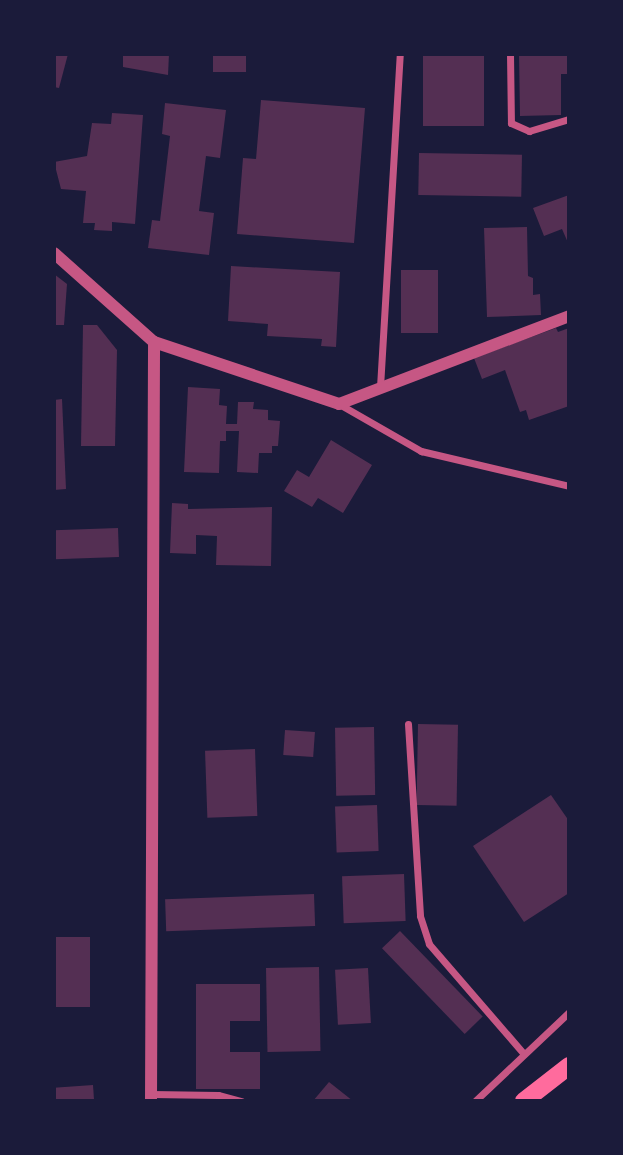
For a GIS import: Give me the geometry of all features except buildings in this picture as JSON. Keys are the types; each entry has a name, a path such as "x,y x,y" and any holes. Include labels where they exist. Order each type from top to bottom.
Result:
{"main road":[{"path":"524,1101 569,1066"}],"street":[{"path":"380,387 400,54"},
{"path":"510,54 511,122 530,131 569,118"},
{"path":"54,253 154,342 339,404 421,452 569,486"},
{"path":"339,404 569,316"},
{"path":"154,342 151,1097 218,1095 241,1101"},
{"path":"408,724 420,916 429,944 524,1054"},
{"path":"475,1101 569,1012"}]}
